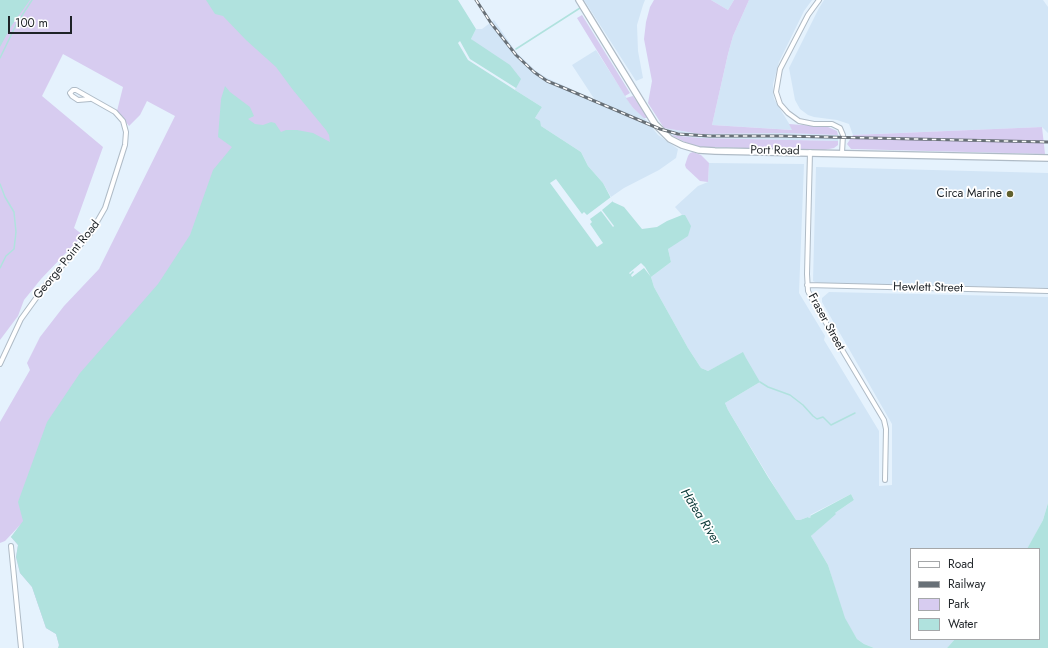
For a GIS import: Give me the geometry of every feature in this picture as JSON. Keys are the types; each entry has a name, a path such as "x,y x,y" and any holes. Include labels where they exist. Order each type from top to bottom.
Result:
{"main road":[{"name":"Port Road","path":"579,0 656,124 670,139 682,145 699,150 1048,158"}],"street":[{"path":"819,0 808,15 780,69 776,92 780,104 788,113 799,121 814,124 828,124 840,128 843,135 842,153"},
{"name":"George Point Road","path":"0,364 21,319 47,283 90,234 105,208 125,145 126,132 123,121 115,112 90,98"},
{"name":"Fraser Street","path":"810,152 807,285 813,301 884,420 886,428 885,480"},
{"name":"Hewlett Street","path":"807,285 1048,291"},
{"path":"11,546 21,648"}],"shaded area":[{"path":"584,0 645,0 637,25 638,51 643,78 636,81"},
{"path":"711,0 734,0 728,10"},
{"path":"749,0 812,0 804,11 779,62 773,84 774,99 793,130 712,125 733,36"},
{"path":"824,0 1043,0 1048,7 1048,133 1042,127 853,135 849,124 837,120 808,115 800,109 795,100 789,68"},
{"path":"494,20 516,52 536,71 547,78 595,100 572,65 596,50 633,108 643,116 658,135 678,149 676,158 659,170 624,188 611,197 603,183 588,166 581,152 541,126 535,118 542,107 515,90 471,39 476,29 482,29"},
{"path":"664,128 700,134 786,133 838,135 838,141 699,138 671,135"},
{"path":"709,163 804,164 799,293 825,336 824,340 879,431 879,486 892,485 892,424 822,302 822,298 829,292 1048,297 1048,503 1043,520 1029,546 1028,548 910,548 910,640 954,640 947,648 874,648 857,639 844,618 828,565 811,536 835,513 854,500 851,494 810,515 811,517 809,518 796,520 725,403 760,382 720,365 708,371 701,368 688,348 654,287 651,277 671,262 668,249 682,215 675,207 698,186 708,182"},
{"path":"816,167 1048,173 1048,288 817,283 813,281"}],"green space":[{"path":"0,0 293,0 337,61 330,143 118,526 58,648 59,645 56,634 46,628 32,587 20,573 16,557 18,545 11,537 21,524 5,541 0,543 0,422 30,370 27,363 40,337 64,306 99,269 175,116 147,101 140,115 129,126 117,111 123,87 63,54 42,96 103,147 74,228 83,235 41,279 24,300 18,316 0,340"},
{"path":"654,0 711,0 728,10 734,0 749,0 733,36 712,125 792,130 789,124 828,127 837,131 838,135 786,133 700,134 664,128 648,103 652,81 644,39 646,22 650,7"},
{"path":"582,15 630,93 625,96 577,18"},
{"path":"633,96 648,118 644,118 633,108 626,98"},
{"path":"1042,127 1045,154 851,149 847,144 853,135"},
{"path":"671,135 699,138 838,141 838,145 834,148 824,150 704,147 693,146"},
{"path":"693,152 701,155 709,163 708,182 700,181 686,168 685,165 688,156"}],"water":[{"path":"0,0 30,0 12,25 0,47"},
{"name":"Hātea River","path":"206,0 458,0 476,29 471,39 510,65 521,79 515,90 542,107 535,118 540,121 541,126 581,152 588,166 603,183 613,202 624,207 642,229 657,227 667,221 685,215 691,226 688,236 668,249 671,262 651,277 654,287 688,348 701,368 708,371 743,352 760,382 725,403 768,477 796,520 809,518 811,517 810,516 851,494 854,500 835,513 836,514 811,536 828,565 845,618 857,639 874,648 58,648 59,645 56,634 46,628 32,587 20,573 16,557 18,545 11,537 23,521 18,502 47,422 80,373 158,284 190,235 213,170 232,147 218,137 221,99 225,86 230,92 250,107 254,116 248,119 255,124 263,125 271,122 275,123 281,132 286,130 297,130 313,133 330,142 329,135 326,130 276,67 246,40 223,16 215,14"},
{"path":"1048,503 1048,648 947,648 954,640 1040,640 1040,548 1028,548 1043,520"}],"pier":[{"path":"460,41 470,59 516,88 515,90 468,60 458,43"},
{"path":"556,179 582,214 584,212 587,215 611,197 613,201 602,210 614,226 613,227 601,211 590,219 592,222 590,224 603,243 597,247 550,183"},
{"path":"641,263 651,277 644,268 632,277 631,275 634,272 629,273"}],"waterway":[{"path":"0,58 17,23 32,0"},
{"path":"516,49 580,8"},
{"path":"0,184 5,197 14,212 16,232 14,249 6,256 0,268"},
{"path":"760,382 768,387 790,395 817,419 823,417 831,425 855,413"}],"railway":[{"path":"476,0 491,23 516,55 534,72 547,81 660,129 678,134 709,136 781,136 1048,142"}],"place":[{"name":"Circa Marine","path":"1010,194"}]}
